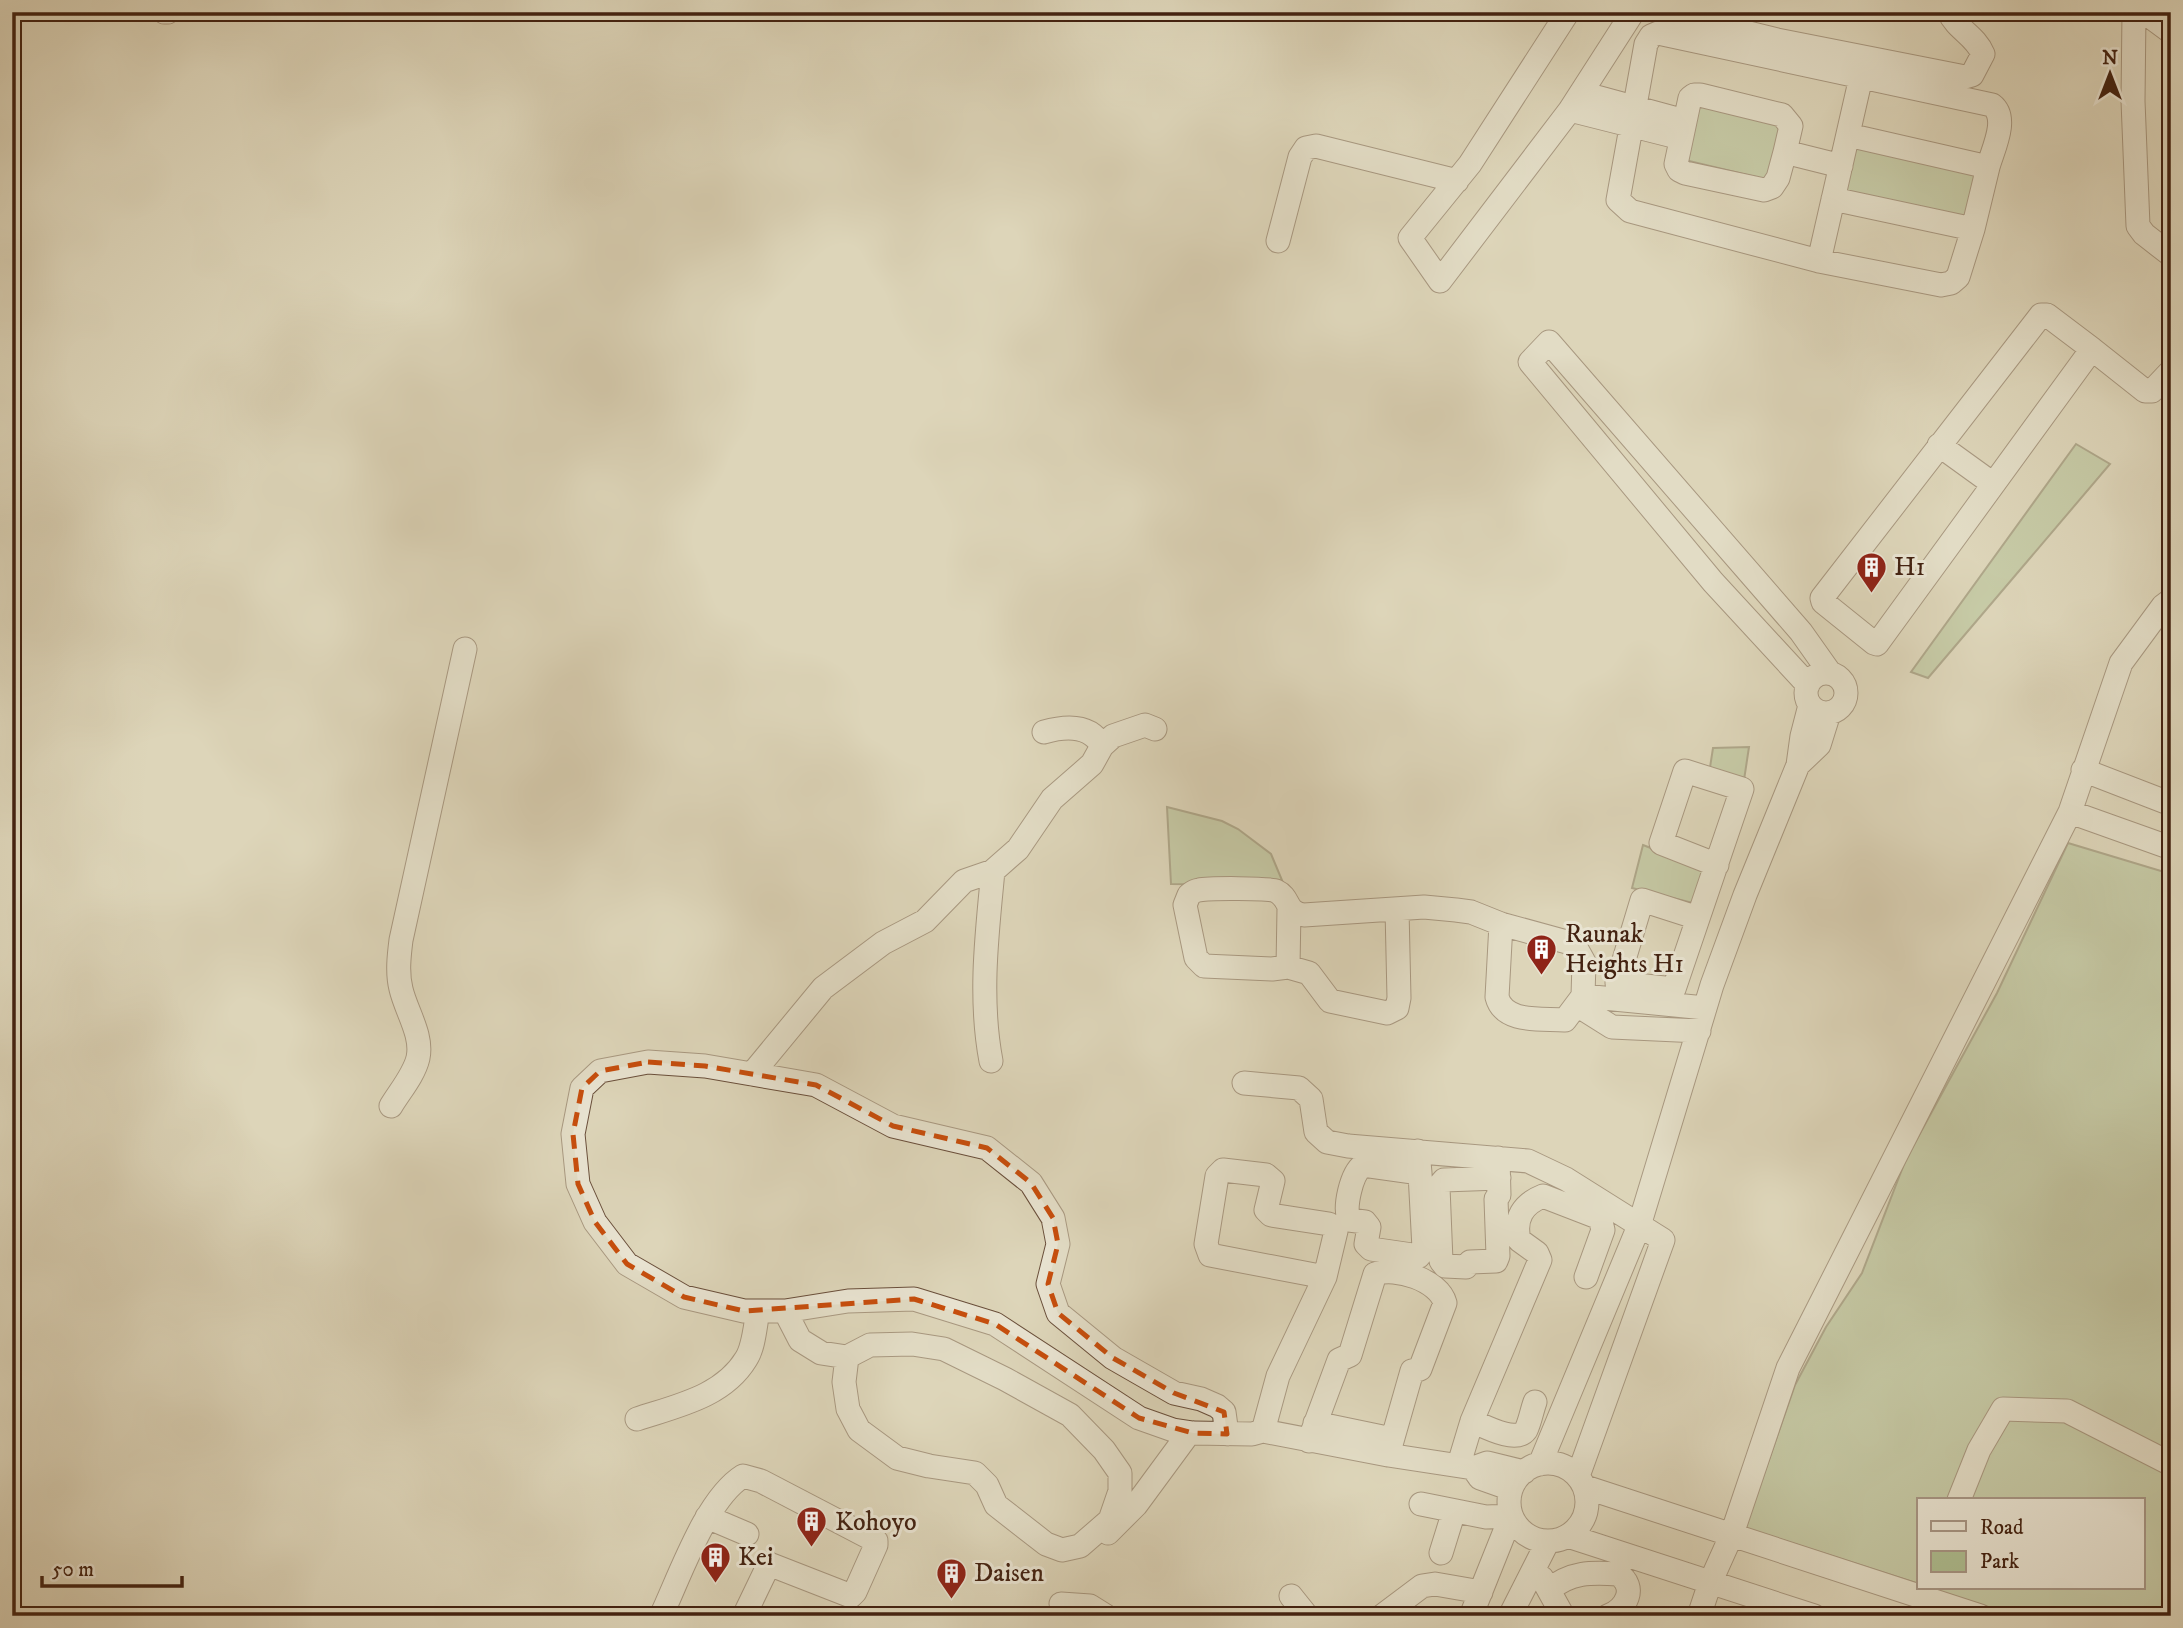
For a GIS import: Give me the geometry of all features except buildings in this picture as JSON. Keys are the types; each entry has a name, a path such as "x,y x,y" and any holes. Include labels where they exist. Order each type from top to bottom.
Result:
{"street":[{"path":"1568,12 1470,164 1410,238 1440,281 1529,168 1576,102 1633,12"},
{"path":"1663,12 1777,40 1965,77 1972,75 1983,54 1978,42 1953,22 1949,12"},
{"path":"2134,12 2133,101 2138,226 2171,255"},
{"path":"2144,12 2171,32"},
{"path":"1666,33 1992,105 2001,118 1973,229 1958,276 1951,283 1941,285 1819,261 1630,211 1618,200 1632,116 1646,44 1651,36 1666,33"},
{"path":"1819,261 1861,77"},
{"path":"1694,95 1782,115 1791,126 1778,178 1772,187 1764,190 1679,170 1676,164 1683,129 1690,98 1694,95"},
{"path":"1576,102 1683,129"},
{"path":"1848,135 1988,167"},
{"path":"1278,241 1300,157 1307,148 1316,146 1457,181"},
{"path":"1785,152 1841,166"},
{"path":"1833,199 1973,229"},
{"path":"2092,349 1878,643 1874,643 1822,599 1938,445 2043,314 2047,315 2092,349 2145,391 2152,391 2171,371"},
{"path":"1549,342 1801,632 1830,673 1841,679 1846,690 1844,703 1840,708 1816,701 1530,362 1549,342"},
{"path":"1938,445 1993,484"},
{"path":"1699,1616 1710,1583 1732,1534 1788,1368 2070,812 2121,663 2163,606 2171,600"},
{"path":"391,1106 413,1072 418,1056 417,1036 401,988 398,962 465,649"},
{"path":"1814,1616 1558,1539 1536,1539 1517,1526 1511,1516 1509,1503 1525,1475 1639,1226 1712,985 1798,765 1802,736 1816,701 1817,675 1830,673"},
{"path":"752,1074 823,988 883,943 925,921 964,881 993,871 1017,849 1052,799 1093,764 1102,746 1113,736 1145,725 1154,729"},
{"path":"1044,732 1063,727 1082,729 1097,736 1102,746"},
{"path":"2083,770 2171,804"},
{"path":"2070,812 2171,848"},
{"path":"991,1061 985,961 993,871"},
{"path":"1698,918 1643,900 1617,983 1674,989 1714,875 1745,895"},
{"path":"1288,967 1289,909 1284,897 1273,890 1200,890 1189,895 1185,905 1196,958 1204,966 1272,969 1288,967 1309,973 1330,1002 1387,1013 1397,1008 1399,998 1397,909"},
{"path":"1289,909 1295,914 1304,915 1424,907 1471,912 1501,924 1574,944 1582,954 1584,962 1580,1000 1564,1020 1516,1017 1501,1007 1497,997 1501,924"},
{"path":"1679,976 1712,985"},
{"path":"1580,1000 1705,1008"},
{"path":"1580,1000 1612,1027 1699,1031"},
{"path":"1227,1434 1224,1412 1217,1406 1174,1393 1113,1358 1058,1313 1048,1284 1058,1244 1053,1217 1031,1183 987,1148 893,1126 816,1085 705,1066 648,1062 600,1072 582,1088 573,1134 578,1184 595,1222 627,1264 684,1297 744,1311 785,1311 848,1301 914,1299 995,1324 1139,1418 1189,1433 1227,1434 1252,1434 1263,1431 1312,1432 1390,1447 1466,1466 1480,1478 1525,1475 1554,1463 1567,1467 1581,1481 1588,1498 1584,1520 1558,1539 1535,1566 1510,1616"},
{"path":"1244,1083 1299,1088 1311,1099 1316,1132 1327,1142 1419,1162"},
{"path":"1419,1162 1424,1250 1419,1256 1371,1250 1366,1244 1369,1227 1365,1222 1349,1220 1346,1213 1356,1170 1363,1165 1419,1162 1499,1168 1528,1161 1566,1179 1663,1240 1581,1481"},
{"path":"1263,1431 1278,1376 1325,1277 1336,1231 1329,1224 1271,1215 1266,1210 1273,1181 1266,1175 1223,1170 1217,1176 1206,1244 1210,1255 1325,1277"},
{"path":"1466,1466 1472,1421 1541,1260 1537,1252 1519,1240 1516,1227 1530,1201 1543,1196 1600,1219 1603,1230 1586,1277"},
{"path":"1312,1432 1339,1360 1350,1355 1375,1274 1384,1270 1429,1281 1445,1303 1420,1369 1412,1371 1390,1447"},
{"path":"637,1419 711,1394 735,1373 747,1357 758,1311"},
{"path":"785,1311 800,1339 821,1353 847,1357 870,1345 912,1343 944,1349 1070,1415 1104,1450 1120,1473 1120,1492 1110,1520 1080,1546 1062,1550 1046,1544 996,1505 987,1485 975,1473 897,1458 859,1430 849,1409 844,1382 847,1357"},
{"path":"1472,1421 1511,1436 1520,1435 1526,1429 1535,1402"},
{"path":"1960,1498 1979,1450 2003,1409 2067,1411 2171,1464"},
{"path":"1108,1533 1136,1505 1189,1433"},
{"path":"661,1616 707,1517 732,1483 743,1476 761,1481 876,1541 860,1580 850,1595 769,1564 744,1616"},
{"path":"1581,1481 1921,1600 1980,1616"},
{"path":"1421,1504 1486,1517 1511,1516"},
{"path":"1441,1553 1454,1511"},
{"path":"1471,1616 1511,1516"},
{"path":"707,1517 747,1534"},
{"path":"1535,1566 1563,1616"},
{"path":"1549,1590 1563,1579 1578,1574 1618,1574 1628,1588 1627,1600 1624,1607 1608,1616"},
{"path":"1382,1616 1422,1586 1435,1584 1480,1592"},
{"path":"1291,1596 1307,1616"},
{"path":"1061,1604 1090,1606 1106,1616"}],"highlighted area":[{"path":"648,1062 705,1066 816,1085 893,1126 987,1148 1031,1183 1053,1218 1058,1244 1048,1284 1058,1313 1113,1358 1174,1393 1224,1412 1227,1434 1193,1433 1139,1418 995,1324 914,1299 744,1311 684,1297 627,1264 595,1222 578,1184 573,1134 582,1088 600,1071"}],"green space":[{"path":"1697,102 1786,122 1772,181 1685,160"},
{"path":"1856,143 1976,172 1965,216 1845,193"},
{"path":"2076,444 2110,464 1928,678 1911,672"},
{"path":"1749,747 1744,780 1709,774 1713,748"},
{"path":"1167,807 1222,821 1238,829 1271,854 1284,885 1171,884"},
{"path":"2068,843 2171,874 2171,1616 2016,1616 1935,1590 2144,1590 2144,1498 1917,1498 1917,1583 1745,1528 1795,1385 1826,1327 1862,1273 1906,1159 1997,993"},
{"path":"1643,845 1707,870 1697,904 1632,888"}],"place":[{"name":"H1","path":"1871,594"},
{"name":"Raunak Heights H1","path":"1542,976"},
{"name":"Kohoyo","path":"812,1549"},
{"name":"Kei","path":"715,1584"},
{"name":"Daisen","path":"951,1600"}]}
